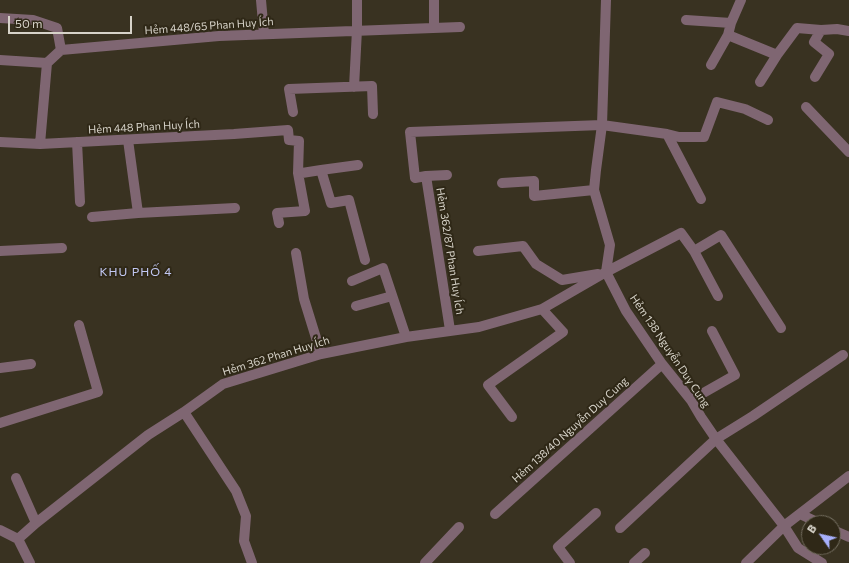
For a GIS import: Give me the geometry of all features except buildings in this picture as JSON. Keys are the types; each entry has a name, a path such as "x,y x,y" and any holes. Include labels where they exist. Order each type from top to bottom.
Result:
{"street":[{"path":"261,0 264,34"},
{"path":"354,87 357,0"},
{"path":"434,0 434,27"},
{"path":"606,0 602,125 594,190 610,245 606,272"},
{"path":"710,65 728,35 740,0"},
{"path":"0,18 33,20 57,28 61,50 47,63 40,144"},
{"path":"686,20 731,23"},
{"name":"Hẻm 448/65 Phan Huy Ích","path":"61,50 219,36 460,27"},
{"path":"760,82 777,55 797,28 821,30 837,29 849,31"},
{"path":"816,77 829,54 814,42 821,30"},
{"path":"728,35 777,55"},
{"path":"0,60 47,63"},
{"path":"293,112 289,89 372,86 373,114"},
{"path":"602,125 667,134 678,137 704,137 717,102 745,109 768,120"},
{"path":"806,107 849,152"},
{"name":"Hẻm 362/87 Phan Huy Ích","path":"447,175 415,178 410,132 602,125"},
{"name":"Hẻm 448 Phan Huy Ích","path":"0,142 40,144 288,130 290,140 299,141 298,173"},
{"path":"667,134 701,199"},
{"path":"128,140 138,213"},
{"path":"77,142 80,202"},
{"path":"279,223 277,213 305,211 298,173 358,165"},
{"path":"321,170 331,203 349,200 365,260"},
{"name":"Hẻm 362/87 Phan Huy Ích","path":"426,176 450,330"},
{"path":"502,183 534,181 534,196 594,190"},
{"path":"92,217 235,208"},
{"path":"478,251 523,246 536,264 562,280 606,272 682,233 694,251 718,296"},
{"path":"694,251 721,235 781,328"},
{"path":"0,251 62,248"},
{"path":"296,253 304,300 321,354"},
{"path":"352,281 383,268 406,337"},
{"name":"Hẻm 362 Phan Huy Ích","path":"18,538 148,434 184,412 222,384 321,354 406,337 479,327 542,309 606,272"},
{"name":"Hẻm 138 Nguyễn Duy Cung","path":"606,272 626,311 662,364 691,400 716,439 784,526 798,548 822,563"},
{"path":"356,306 392,296"},
{"path":"512,417 488,385 563,332 542,309"},
{"path":"0,423 98,392 79,325"},
{"path":"691,400 735,375 712,331"},
{"path":"620,528 716,439 753,416 843,355"},
{"path":"0,368 31,364"},
{"name":"Hẻm 138/40 Nguyễn Duy Cung","path":"495,514 662,364"},
{"path":"184,412 236,491 246,516 244,541 252,563"},
{"path":"746,563 784,526 849,476"},
{"path":"16,478 36,523"},
{"path":"570,563 558,547 596,513"},
{"path":"425,563 458,527"},
{"path":"0,530 18,538 30,563"},
{"path":"634,563 645,553"}],"district":[{"name":"KHU PHỐ 4","path":"136,272"}]}
